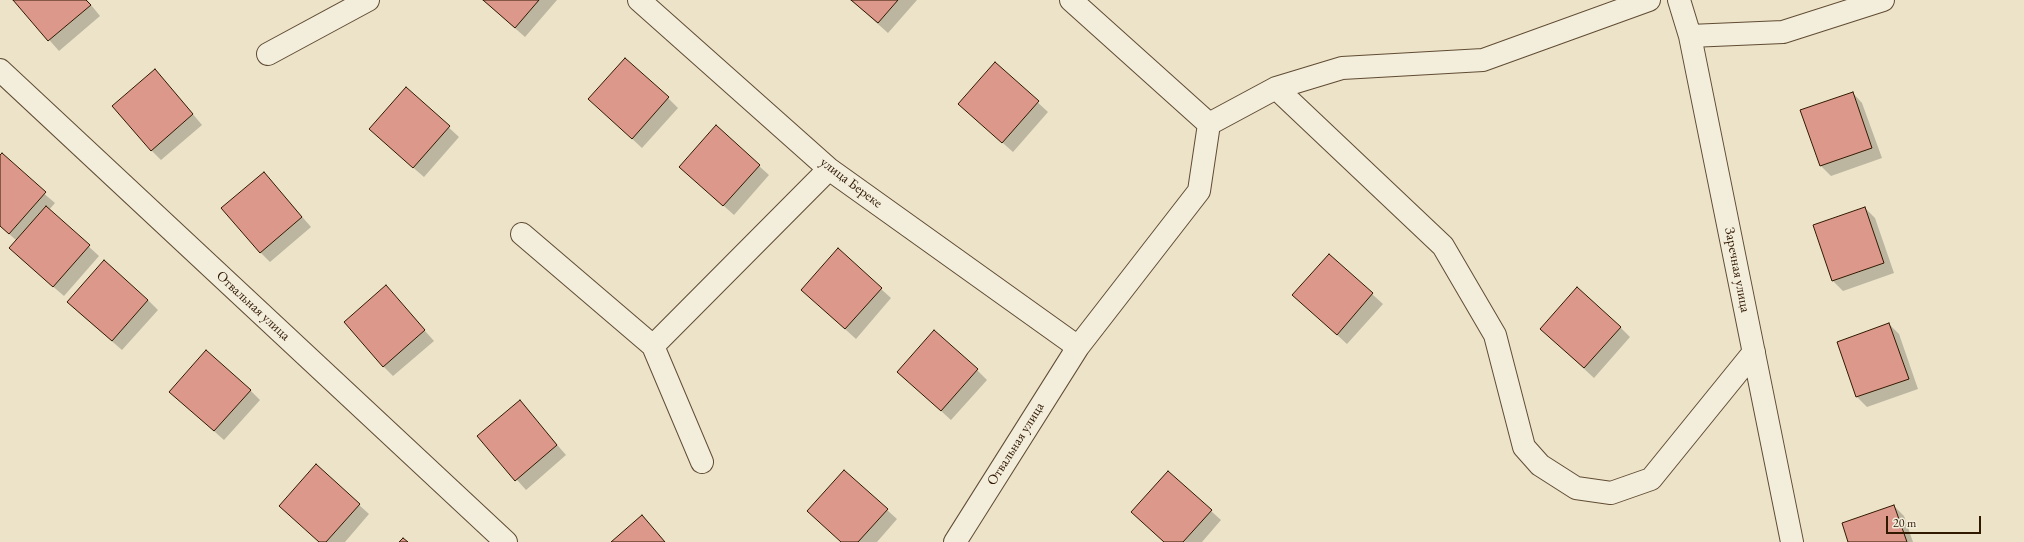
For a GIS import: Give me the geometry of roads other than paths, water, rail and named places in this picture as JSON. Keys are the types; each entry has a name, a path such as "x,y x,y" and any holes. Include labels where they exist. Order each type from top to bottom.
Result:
{"street":[{"path":"268,54 368,0"},
{"name":"улица Береке","path":"639,0 829,169 1078,347"},
{"path":"1071,0 1209,124 1276,88 1342,68 1483,60 1649,0"},
{"name":"Заречная улица","path":"1679,0 1690,36 1792,542"},
{"path":"1690,36 1782,32 1883,0"},
{"name":"Отвальная улица","path":"0,70 506,542"},
{"path":"1276,88 1443,246 1494,335 1524,447 1540,465 1576,488 1611,493 1651,478 1754,352"},
{"name":"Отвальная улица","path":"955,542 1078,347 1199,191 1209,124"},
{"path":"653,346 829,169"},
{"path":"522,234 653,346 702,462"}]}
